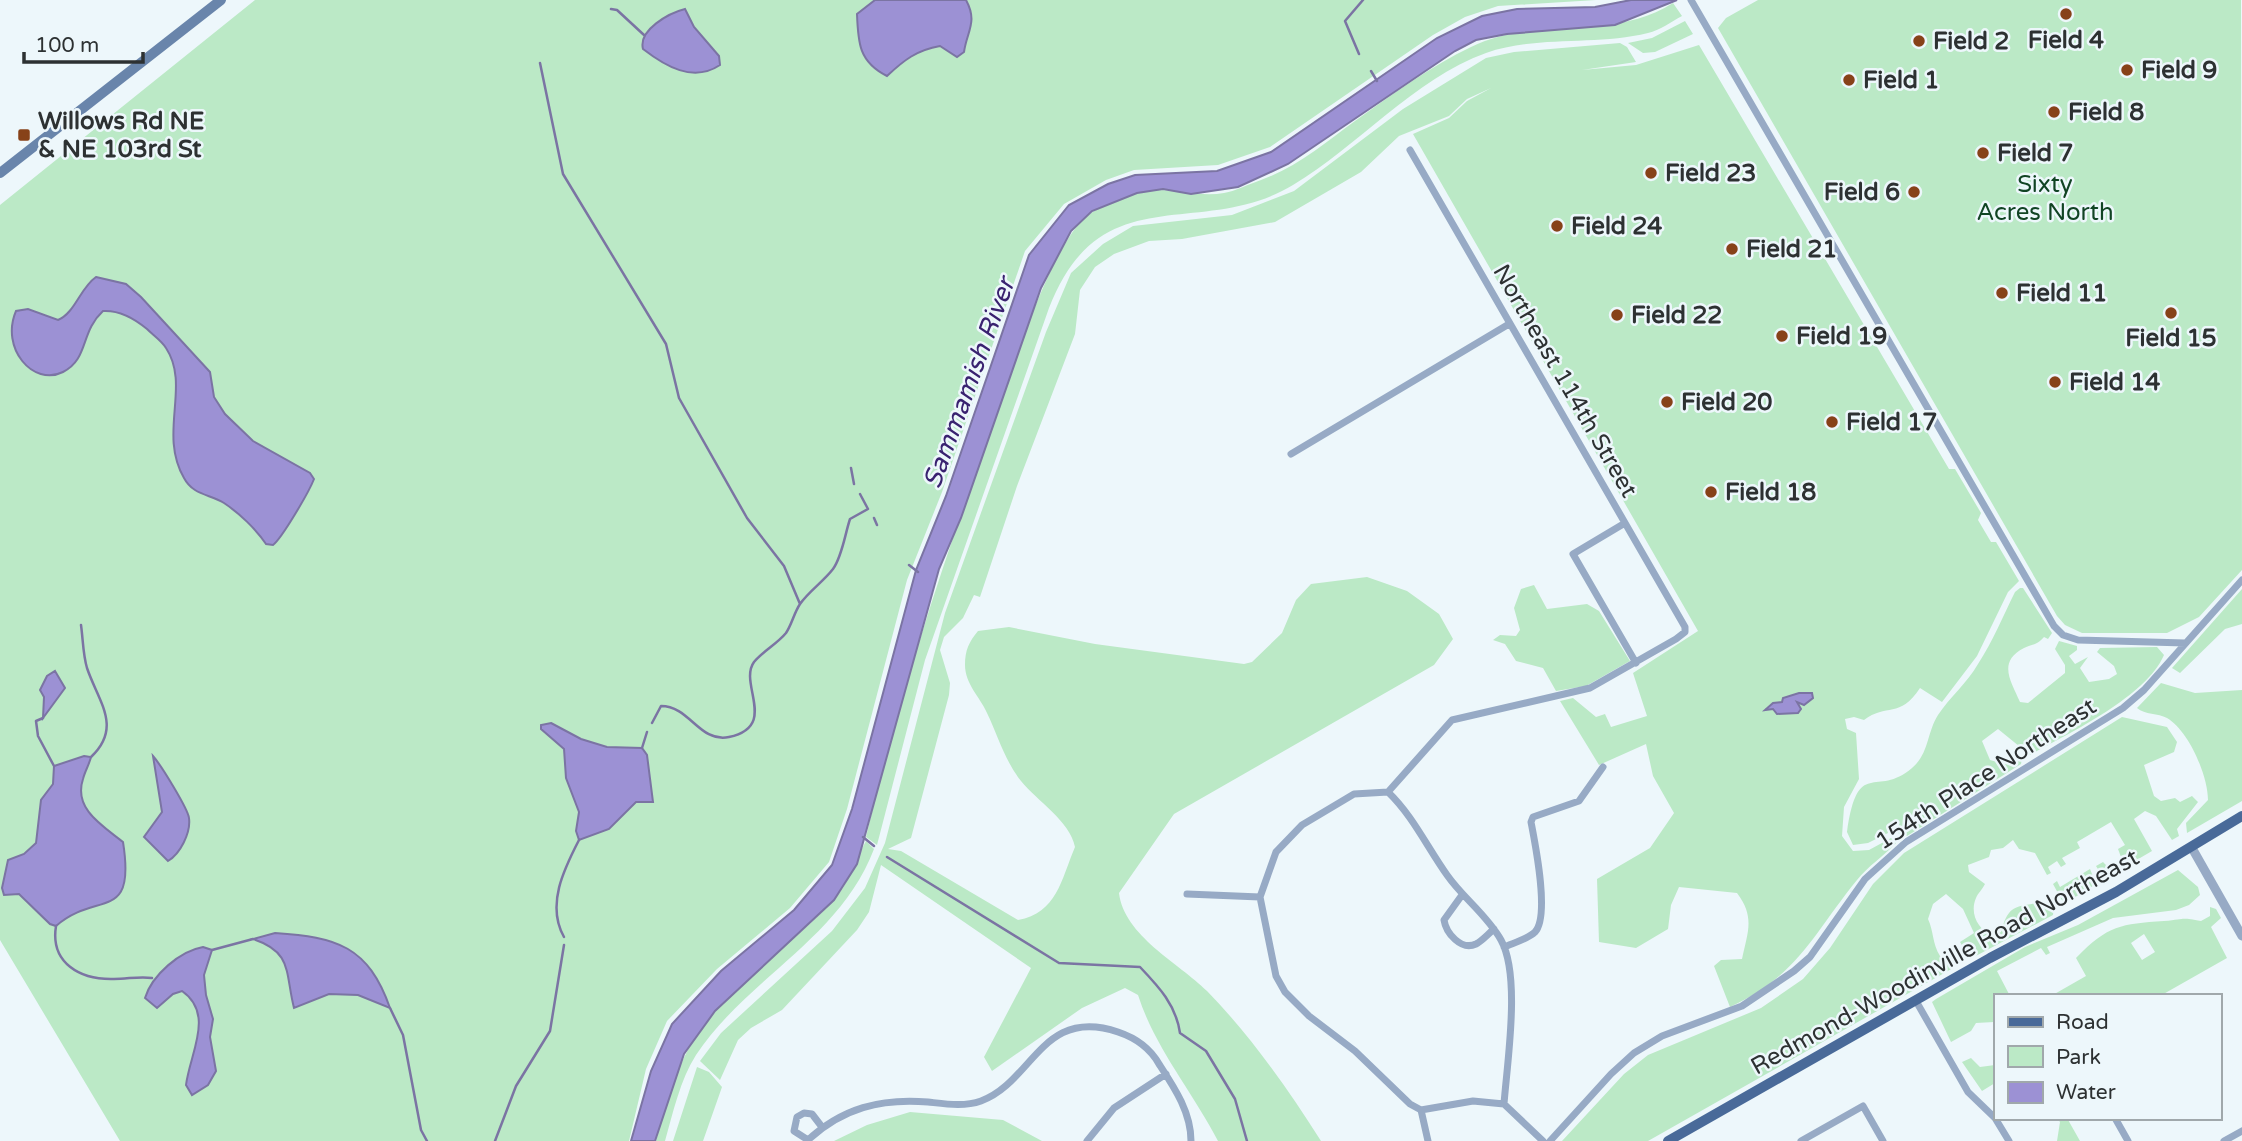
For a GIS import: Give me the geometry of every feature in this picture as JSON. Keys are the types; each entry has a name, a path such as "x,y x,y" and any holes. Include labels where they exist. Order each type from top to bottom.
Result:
{"main road":[{"path":"0,173 221,0"},
{"name":"Redmond-Woodinville Road Northeast","path":"1668,1141 2192,848 2242,816"}],"street":[{"path":"1691,0 2054,626 2063,635 2078,640 2185,643"},
{"name":"Northeast 114th Street","path":"1410,150 1683,621 1685,632 1636,663"},
{"path":"1291,454 1510,324"},
{"path":"1543,1141 1504,1104 1473,1101 1421,1110 1410,1104 1355,1051 1309,1017 1285,992 1276,976 1260,897 1276,852 1302,825 1354,794 1388,792 1452,720 1590,688 1636,663 1573,554 1625,523"},
{"name":"154th Place Northeast","path":"1550,1141 1611,1074 1634,1053 1661,1036 1742,1006 1775,987 1810,957 1866,879 1906,842 2116,714 2144,690 2242,580"},
{"path":"1504,947 1534,934 1539,924 1540,867 1531,822 1533,817 1579,801 1603,767"},
{"path":"1388,792 1404,808 1462,895 1494,929 1504,947 1512,983 1504,1104"},
{"path":"2192,848 2242,936"},
{"path":"1187,894 1260,897"},
{"path":"1462,895 1444,920 1449,934 1463,945 1469,945 1494,929"},
{"path":"1916,1001 1968,1092 1994,1117"},
{"path":"822,1127 812,1114 804,1113 797,1117 794,1130 807,1140 822,1127 864,1105 878,1102 968,1104 981,1101 1001,1090 1049,1040 1085,1028 1111,1030 1130,1036 1145,1046 1166,1074 1182,1103 1191,1141"},
{"path":"1087,1141 1114,1108 1166,1074"},
{"path":"1801,1141 1863,1106 1883,1141"},
{"path":"1421,1110 1428,1141"},
{"path":"1996,1120 2009,1141"},
{"path":"2116,1120 2128,1141"},
{"path":"2224,1141 2242,1131"}],"green space":[{"path":"255,0 1596,0 1498,6 1465,17 1433,35 1270,147 1218,165 1134,170 1106,180 1064,204 1025,251 942,492 907,580 847,809 829,862 790,908 717,969 667,1021 646,1069 629,1141 120,1141 0,940 0,205"},
{"name":"Sixty Acres North","path":"1758,0 2241,0 2242,570 2199,617 2167,633 2082,633 2065,625 2057,616 1718,28 1726,18"},
{"path":"1673,3 1682,16 1648,33 1608,39 1526,44 1486,53 1460,65 1410,96 1317,169 1293,185 1258,201 1223,209 1156,217 1125,225 1096,240 1071,267 1049,308 925,660 877,845 866,837 894,726 927,617 1016,357 1037,302 1061,251 1073,231 1086,217 1111,202 1141,192 1159,190 1224,193 1274,175 1310,154 1426,72 1471,47 1495,38 1625,22 1649,15"},
{"path":"1685,21 1693,34 1655,52 1643,53 1628,43 1652,38"},
{"path":"1620,43 1627,47 1636,62 1582,70 1636,65 1699,45 1949,469 1955,469 1981,513 1978,520 1991,542 1996,542 2019,581 2008,592 1977,656 1942,702 1920,688 1913,698 1899,707 1879,712 1864,720 1854,717 1845,719 1847,729 1856,733 1859,779 1844,807 1842,836 1853,851 1869,850 1891,838 1896,843 1861,875 1802,952 1772,982 1730,1007 1714,966 1721,960 1742,959 1748,925 1743,902 1737,893 1679,887 1671,905 1668,929 1636,948 1599,942 1597,879 1650,848 1674,813 1653,776 1646,744 1599,765 1560,701 1573,698 1596,717 1605,714 1611,727 1647,716 1633,673 1698,631 1413,134 1449,118 1467,101 1491,88 1467,99 1449,116 1399,136 1361,172 1275,222 1182,239 1149,241 1114,254 1095,267 1080,290 1075,334 1017,486 980,597 974,595 963,618 944,637 940,650 950,683 949,695 911,838 888,849 901,851 1018,920 1041,910 1049,903 1061,883 1075,847 1072,838 1060,820 1015,773 967,678 966,655 978,631 1009,627 1095,644 1244,664 1252,662 1282,633 1296,600 1311,584 1367,577 1407,591 1439,614 1453,639 1434,665 1174,814 1119,893 1131,923 1154,948 1207,991 1223,1008 1268,1063 1321,1141 1218,1141 1154,1033 1138,995 1125,988 1082,1008 992,1071 984,1057 1031,968 881,865 869,912 857,930 782,1010 751,1028 738,1040 720,1080 700,1061 721,1033 832,931 865,888 885,843 945,613 1046,332 1071,273 1103,244 1133,226 1232,215 1294,191 1403,109 1486,58 1514,52"},
{"path":"1534,585 1547,609 1587,604 1599,611 1630,661 1586,686 1556,691 1543,668 1516,661 1505,644 1493,640 1500,635 1516,636 1520,630 1514,608 1521,589"},
{"path":"2023,588 2052,633 2048,639 2044,637 2016,653 2011,659 2008,672 2020,702 2028,703 2065,673 2065,665 2055,649 2059,641 2077,646 2077,650 2069,656 2075,664 2088,657 2080,668 2089,682 2109,679 2117,674 2114,666 2097,652 2100,648 2157,647 2164,655 2155,670 2124,699 2085,725 2030,755 1998,729 1982,741 1990,760 1997,762 2016,752 2022,758 2021,764 1907,836 1892,831 1868,843 1853,845 1847,832 1857,794 1870,783 1899,777 1918,762 1938,715 1974,671 2015,592"},
{"path":"2242,589 2242,624 2225,629 2180,673 2172,668"},
{"path":"2161,683 2195,693 2242,690 2242,801 2187,833 2186,823 2208,800 2201,767 2190,743 2175,724 2163,716 2137,708"},
{"path":"2122,717 2167,727 2177,742 2174,752 2144,765 2154,796 2161,801 2175,798 2180,802 2192,796 2198,802 2177,829 2179,836 2172,840 2156,816 2145,811 2134,819 2152,851 2104,879 2096,866 2103,862 2106,865 2115,864 2121,857 2118,849 2125,845 2111,822 2077,842 2080,848 2062,858 2066,864 2061,867 2057,861 2048,867 2051,873 2047,875 2035,853 2019,849 2013,840 2003,848 1991,850 1989,857 1968,865 1969,872 1985,884 1974,904 1976,921 1983,930 1992,936 2001,932 2009,913 2022,906 2050,903 2054,905 2053,915 1972,958 1970,948 1963,947 1960,942 1974,933 1963,909 1946,894 1933,904 1928,919 1937,951 1940,956 1951,957 1953,968 1648,1141 1562,1141 1624,1074 1648,1055 1761,1008 1803,979 1830,948 1873,884 1904,853"},
{"path":"866,841 874,849 859,881 816,933 717,1028 696,1055 686,1075 665,1141 656,1141 679,1069 704,1025 738,988 833,901 848,880"},
{"path":"2090,869 2096,884 2064,904 2053,884 2057,881 2060,887"},
{"path":"2178,870 2198,887 2200,895 2189,905 2176,910 2113,918 2047,947 2050,953 2046,955 2041,948 1997,971 2009,994 1994,994 1994,1022 1976,1023 1971,1031 1951,1042 1932,1002 2025,947 2078,925"},
{"path":"2210,907 2216,909 2221,918 2211,927 2227,958 2164,994 2054,994 2086,976 2076,958 2097,939 2116,928 2137,923 2183,919 2201,921 2210,916","holes":["2144,934 2155,952 2142,960 2131,943"]},
{"path":"1971,1058 1980,1067 1994,1065 1994,1084 1982,1091 1962,1062"},
{"path":"697,1067 709,1072 722,1087 703,1141 673,1141"},
{"path":"910,1112 1003,1120 1042,1141 834,1141 867,1125"},
{"path":"2058,1120 2068,1120 2080,1141 2057,1141"}],"water":[{"path":"875,0 966,0 971,14 971,26 964,52 957,57 940,46 911,56 887,76 878,71 862,51 857,14"},
{"path":"1631,0 1677,0 1615,25 1507,34 1476,40 1455,51 1288,164 1238,187 1191,194 1163,189 1137,193 1092,211 1071,231 1041,288 961,518 939,569 857,864 834,900 715,1011 684,1054 655,1141 631,1141 651,1071 672,1024 721,971 794,910 832,865 852,809 916,570 946,496 1029,255 1069,205 1108,184 1135,175 1217,171 1271,152 1437,38 1482,16 1517,9 1595,7"},
{"path":"685,9 694,27 719,56 720,65 700,72 680,70 643,49 645,35 656,23"},
{"path":"96,277 126,284 141,297 210,372 214,397 225,414 253,441 310,473 314,479 295,514 273,545 266,544 230,507 192,488 184,478 174,444 176,378 173,363 164,345 142,325 121,314 103,311 91,328 77,360 63,372 41,374 22,361 12,338 16,311 28,309 58,320 69,312"},
{"path":"55,671 65,688 43,718 44,697 40,690 47,676"},
{"path":"1799,693 1812,693 1813,698 1804,705 1797,702 1801,709 1798,713 1777,714 1773,709 1765,710 1773,703 1782,702 1783,698"},
{"path":"551,723 581,739 607,747 642,748 647,755 653,802 636,802 609,829 579,840 576,831 579,812 566,778 564,749 541,729 541,725"},
{"path":"84,756 91,757 83,779 82,799 92,816 123,842 126,868 124,885 110,901 71,915 56,926 50,924 19,894 4,895 2,888 8,860 24,854 36,843 41,800 53,784 54,766"},
{"path":"153,756 174,787 189,818 184,842 168,861 144,837 162,812"},
{"path":"275,933 316,938 348,949 371,971 390,1008 358,995 329,994 294,1008 288,974 281,957 266,944 253,939"},
{"path":"203,947 212,950 204,975 213,1019 210,1037 216,1071 208,1085 192,1095 186,1085 199,1022 192,1000 182,991 173,994 157,1008 145,998 154,981 168,965 185,953"}],"waterway":[{"path":"1359,54 1345,21 1363,0"},
{"path":"611,9 617,10 644,35"},
{"path":"540,63 563,174 666,344 679,398 747,518 784,566 800,604"},
{"path":"1371,71 1377,81"},
{"path":"851,468 854,484"},
{"path":"652,723 661,706 680,712 702,730 719,737 744,732 752,724 755,714 750,671 754,662 786,633 800,604 833,569 841,552 850,519 868,509 860,494"},
{"path":"874,518 877,525"},
{"path":"909,565 918,572"},
{"path":"81,625 86,663 102,703 107,724 100,746 91,757"},
{"path":"43,718 36,721 38,736 54,766"},
{"path":"642,748 647,732"},
{"path":"863,837 874,846"},
{"path":"564,937 557,912 559,887 579,840"},
{"path":"887,857 1059,963 1140,967 1171,1005 1180,1033 1206,1051 1235,1099 1247,1141"},
{"path":"56,926 58,950 70,967 79,972 102,979 152,978"},
{"path":"212,950 253,939"},
{"path":"495,1141 516,1086 550,1031 564,945"},
{"path":"390,1008 403,1035 421,1130 427,1141"}],"place":[{"name":"Field 4","path":"2066,14"},
{"name":"Field 2","path":"1919,41"},
{"name":"Field 9","path":"2127,70"},
{"name":"Field 1","path":"1849,80"},
{"name":"Field 8","path":"2054,112"},
{"name":"Willows Rd NE & NE 103rd St","path":"24,135"},
{"name":"Field 7","path":"1983,153"},
{"name":"Field 23","path":"1651,173"},
{"name":"Field 6","path":"1914,192"},
{"name":"Field 24","path":"1557,226"},
{"name":"Field 21","path":"1732,249"},
{"name":"Field 11","path":"2002,293"},
{"name":"Field 15","path":"2171,313"},
{"name":"Field 22","path":"1617,315"},
{"name":"Field 19","path":"1782,336"},
{"name":"Field 14","path":"2055,382"},
{"name":"Field 20","path":"1667,402"},
{"name":"Field 17","path":"1832,422"},
{"name":"Field 18","path":"1711,492"}],"water label":[{"name":"Sammamish River","path":"969,383"}]}
